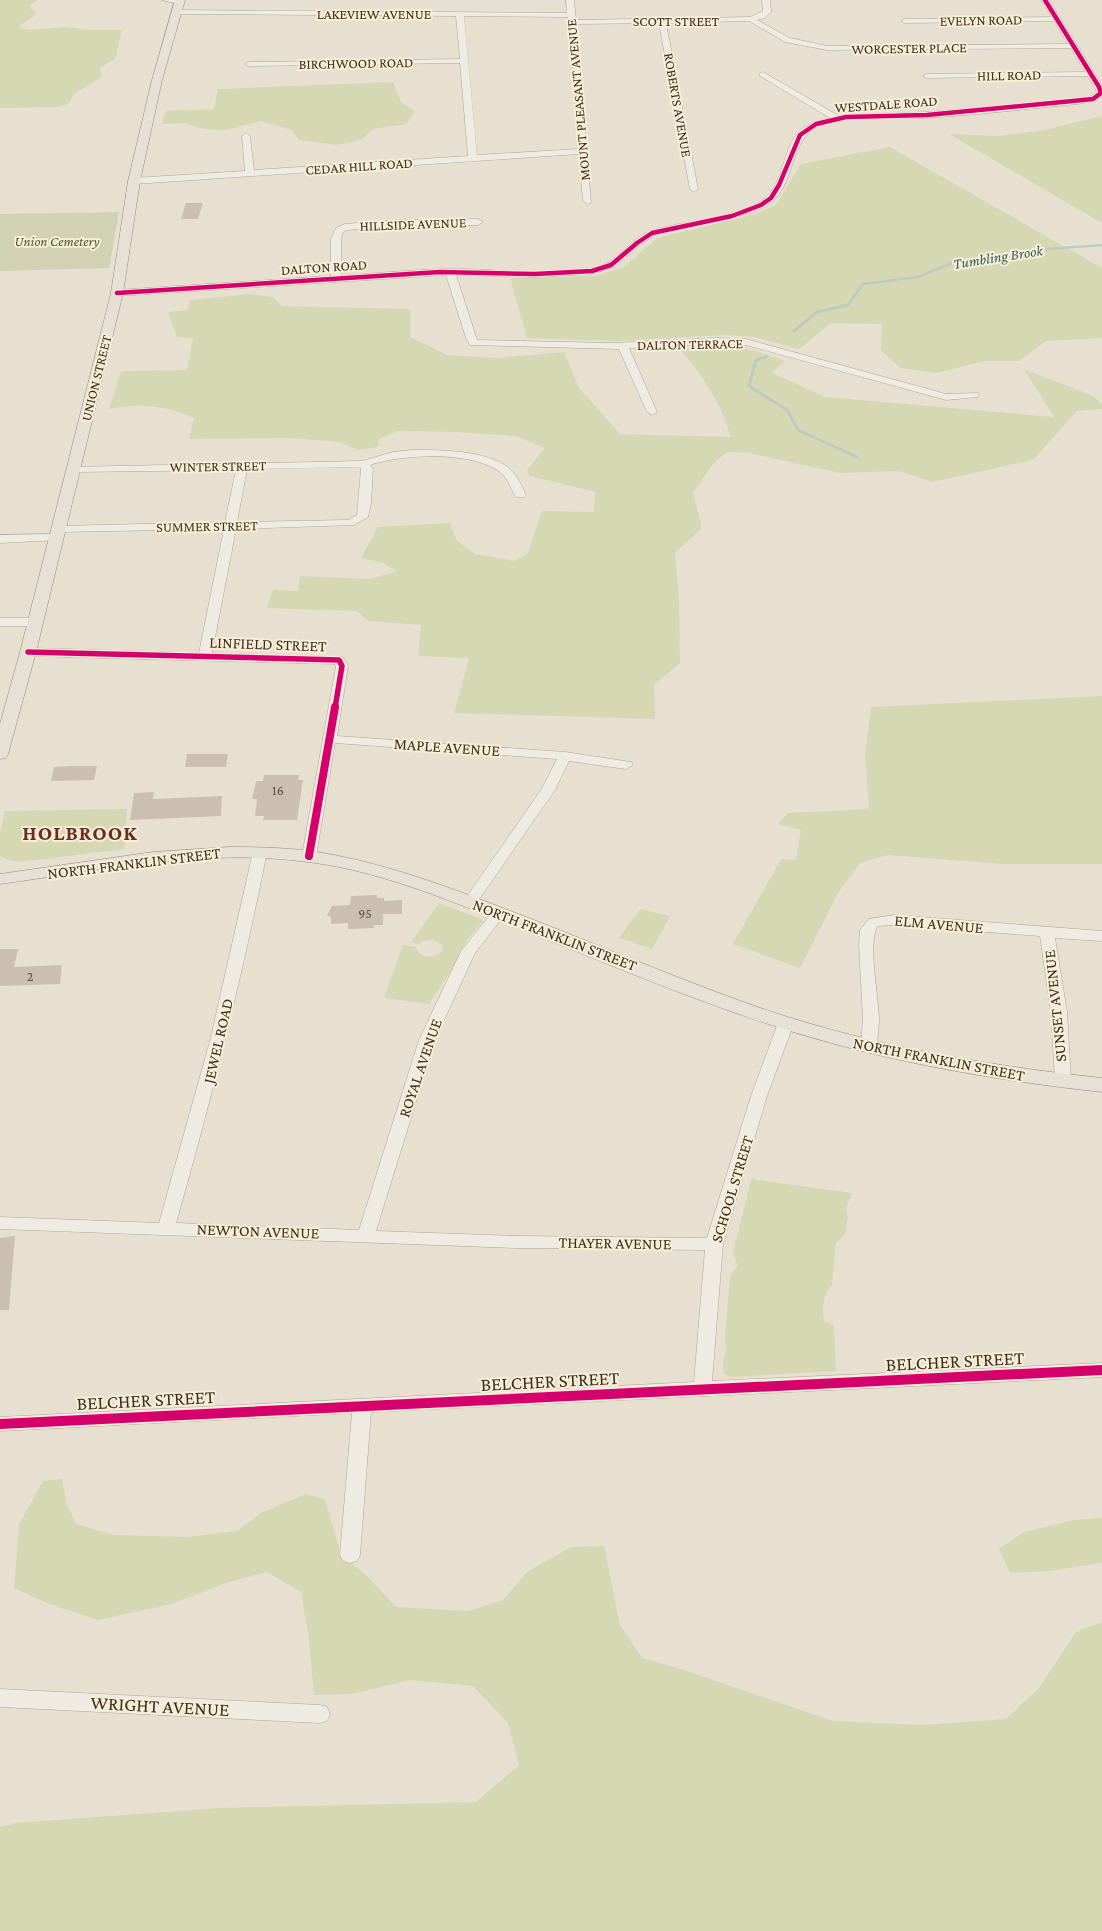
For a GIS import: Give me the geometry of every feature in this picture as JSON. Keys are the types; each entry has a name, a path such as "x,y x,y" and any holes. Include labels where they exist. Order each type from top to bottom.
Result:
{"main road":[{"name":"UNION STREET","path":"0,754 36,622 117,293 134,181 176,4"},
{"name":"NORTH FRANKLIN STREET","path":"0,879 143,858 186,854 260,852 309,856 376,870 470,902 786,1023 869,1047 965,1066 1102,1085"}],"street":[{"name":"MOUNT PLEASANT AVENUE","path":"570,0 588,201"},
{"path":"750,20 767,12 766,0"},
{"name":"WESTDALE ROAD","path":"533,273 584,272 606,268 617,263 650,234 739,213 762,204 774,195 802,133 816,124 836,118 927,114 1085,101 1096,98 1101,93 1045,0"},
{"name":"LAKEVIEW AVENUE","path":"176,4 571,18"},
{"path":"460,14 473,158"},
{"name":"SCOTT STREET","path":"571,18 662,21 750,20"},
{"name":"EVELYN ROAD","path":"905,21 1057,19"},
{"name":"WORCESTER PLACE","path":"750,20 788,40 827,48 1074,46"},
{"name":"ROBERTS AVENUE","path":"662,21 694,189"},
{"name":"BIRCHWOOD ROAD","path":"250,64 464,61"},
{"path":"763,74 836,118"},
{"name":"HILL ROAD","path":"927,76 1091,74"},
{"path":"246,136 250,174"},
{"name":"CEDAR HILL ROAD","path":"134,181 583,152"},
{"name":"HILLSIDE AVENUE","path":"336,279 336,239 339,230 344,227 399,223 478,222"},
{"name":"DALTON ROAD","path":"117,293 450,272 533,273"},
{"name":"DALTON TERRACE","path":"450,272 474,343 623,346 716,341 746,342 946,397 960,398 974,395"},
{"path":"623,346 652,412"},
{"name":"WINTER STREET","path":"73,469 363,464 380,457 441,454 470,457 496,465 505,470 520,494"},
{"name":"SUMMER STREET","path":"0,538 232,526 356,522 362,517 365,504 367,469 363,464"},
{"path":"205,656 232,526 242,466"},
{"path":"0,622 36,622"},
{"name":"LINFIELD STREET","path":"28,652 339,660 342,666 328,739 323,785 309,856"},
{"name":"MAPLE AVENUE","path":"328,739 566,756 626,765"},
{"path":"470,902 548,790 566,756"},
{"name":"JEWEL ROAD","path":"166,1228 204,1100 247,919 260,852"},
{"name":"ROYAL AVENUE","path":"366,1235 427,1040 468,951 499,913"},
{"name":"ELM AVENUE","path":"869,1047 871,1019 866,938 867,930 874,922 894,920 1102,936"},
{"name":"SUNSET AVENUE","path":"1047,932 1059,1012 1063,1080"},
{"name":"SCHOOL STREET","path":"702,1390 714,1244 759,1096 786,1023"},
{"name":"NEWTON AVENUE","path":"0,1223 516,1242"},
{"name":"THAYER AVENUE","path":"516,1242 714,1244"},
{"name":"BELCHER STREET","path":"0,1424 1102,1370"},
{"path":"350,1554 362,1406"},
{"name":"WRIGHT AVENUE","path":"0,1698 320,1714"}],"green space":[{"path":"0,0 38,0 30,5 31,9 36,12 33,17 20,25 20,28 29,30 66,27 90,30 122,30 115,59 101,67 100,72 103,76 74,94 69,103 59,107 0,108"},
{"path":"393,82 401,102 414,111 407,124 373,129 361,140 338,145 299,140 292,130 261,121 226,130 204,129 184,123 162,124 166,111 214,109 218,89"},
{"path":"1102,116 1102,223 949,134 998,136 1045,130"},
{"path":"890,147 1102,268 1102,338 1046,341 1019,361 985,361 937,373 900,368 881,350 882,324 831,323 799,349 754,337 724,335 620,341 527,338 510,278 594,276 624,267 657,238 756,214 776,205 801,164"},
{"name":"Union Cemetery","path":"119,212 109,268 0,271 0,214"},
{"path":"250,294 273,297 282,306 410,309 410,337 447,355 498,358 564,352 579,388 620,434 731,437 717,402 696,369 680,349 734,347 756,351 785,361 772,373 825,397 1054,417 1024,369 1093,396 1102,404 1102,409 1077,411 1033,460 932,482 899,471 840,473 749,453 727,452 712,465 693,493 702,528 675,553 679,600 680,663 654,685 655,719 454,713 469,658 418,656 421,625 368,621 357,611 267,608 273,590 298,591 300,576 371,579 397,571 383,563 361,558 378,527 450,523 457,541 475,554 514,561 528,553 542,511 594,512 595,492 530,476 527,470 545,448 516,436 397,431 379,439 378,447 358,450 339,442 290,438 189,439 194,418 172,410 152,406 109,409 121,371 187,370 193,338 177,337 168,312 188,310 190,300"},
{"path":"1102,696 1102,864 1001,864 888,855 860,863 838,893 800,968 733,944 781,859 796,860 801,830 778,824 788,813 869,809 865,754 871,707"},
{"path":"127,809 124,849 20,862 10,861 0,856 0,832 5,811"},
{"path":"439,903 484,920 467,940 454,966 429,1004 384,998 403,945 416,947 420,954 427,957 442,951 443,946 434,940 423,941 419,944 411,942"},
{"path":"640,909 670,916 652,949 619,938"},
{"path":"752,1177 757,1180 852,1193 846,1208 848,1218 845,1234 836,1243 832,1285 827,1292 823,1306 824,1321 834,1325 836,1371 729,1377 724,1374 723,1361 726,1352 725,1337 730,1276 738,1265 733,1254"},
{"path":"62,1479 67,1504 76,1524 114,1535 188,1537 237,1531 261,1513 305,1494 325,1499 341,1555 367,1576 396,1607 468,1611 503,1600 527,1572 571,1547 604,1546 620,1625 642,1658 684,1670 833,1721 922,1725 1006,1719 1039,1688 1076,1632 1102,1622 1102,1931 0,1931 0,1827 16,1823 218,1808 476,1802 519,1765 508,1723 473,1686 410,1680 352,1694 314,1695 309,1639 301,1592 267,1572 229,1582 171,1604 98,1620 49,1604 14,1588 19,1524 43,1481"},
{"path":"1102,1518 1102,1563 1048,1571 1010,1573 999,1549 1024,1532 1074,1520"}],"building":[{"path":"186,203 203,203 198,219 181,219"},
{"path":"187,754 228,754 226,767 185,767"},
{"path":"97,766 94,780 51,781 54,767"},
{"path":"264,775 299,775 298,780 303,780 297,820 263,820 264,816 255,816 257,799 252,799 256,781 263,781"},
{"path":"154,792 153,799 222,796 221,816 130,820 134,793"},
{"path":"377,895 377,898 384,898 384,901 402,900 402,914 383,914 383,925 374,925 374,928 348,929 348,923 331,924 331,917 327,915 332,906 350,905 351,896"},
{"path":"0,949 18,949 14,967 62,965 60,984 0,986"},
{"path":"15,1236 9,1310 0,1310 0,1238"}],"waterway":[{"name":"Tumbling Brook","path":"848,305 863,284 918,277 952,263 990,261 1034,250 1102,245"},
{"name":"Tumbling Brook","path":"794,331 817,312 848,305"},
{"name":"Tumbling Brook","path":"842,306 848,305"},
{"name":"Tumbling Brook","path":"766,357 756,360 749,386 787,410 798,430 857,457"}],"cycle path":[{"path":"117,293 440,272 554,274 603,269 619,260 644,237 652,233 732,216 761,205 771,198 779,185 800,135 816,124 846,117 927,115 1093,99 1101,93 1099,87 1045,0"},
{"path":"28,652 339,660 342,666 309,856"},
{"path":"0,1424 1102,1370"}],"district":[{"name":"HOLBROOK","path":"80,833"}]}
